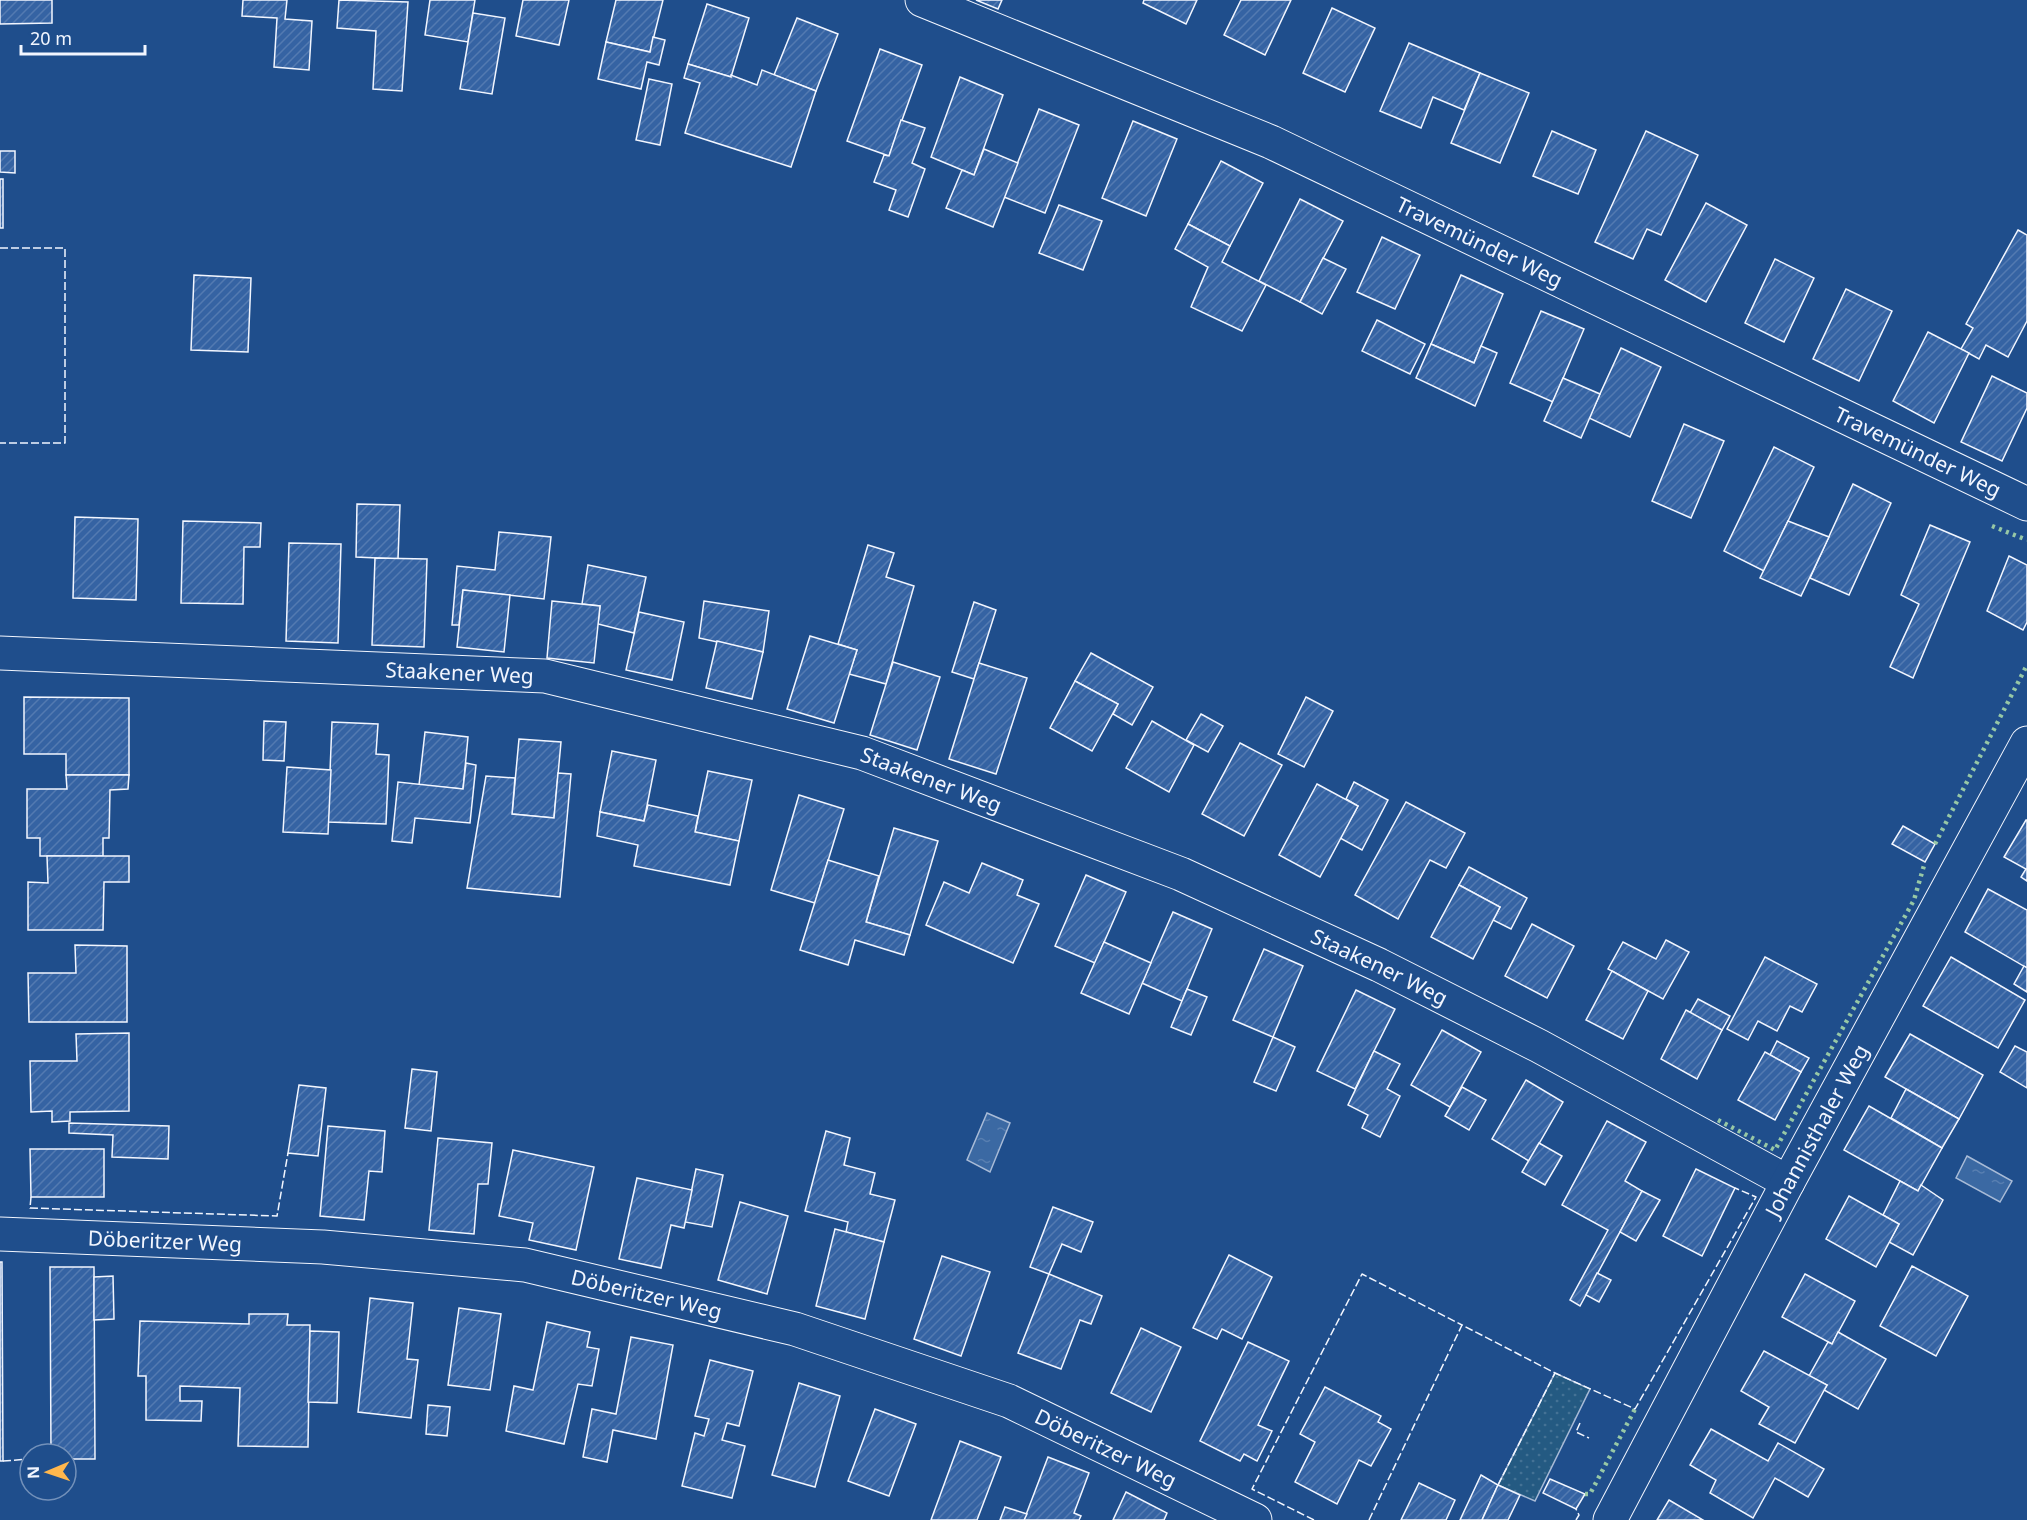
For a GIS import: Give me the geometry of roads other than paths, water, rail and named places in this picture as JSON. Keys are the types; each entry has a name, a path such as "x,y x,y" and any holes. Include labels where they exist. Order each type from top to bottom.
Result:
{"street":[{"name":"Travemünder Weg","path":"922,0 1271,142 2027,504"},
{"name":"Staakener Weg","path":"0,653 544,676 862,753 1181,874 1379,965 1539,1046 1788,1182"},
{"name":"Johannisthaler Weg","path":"1610,1520 1788,1182 2027,743"},
{"name":"Döberitzer Weg","path":"0,1234 323,1247 536,1268 795,1329 1009,1401 1255,1520"}],"water":[{"path":"987,1113 1010,1123 990,1172 967,1160"},
{"path":"1967,1156 2012,1181 2000,1202 1956,1178"}]}
